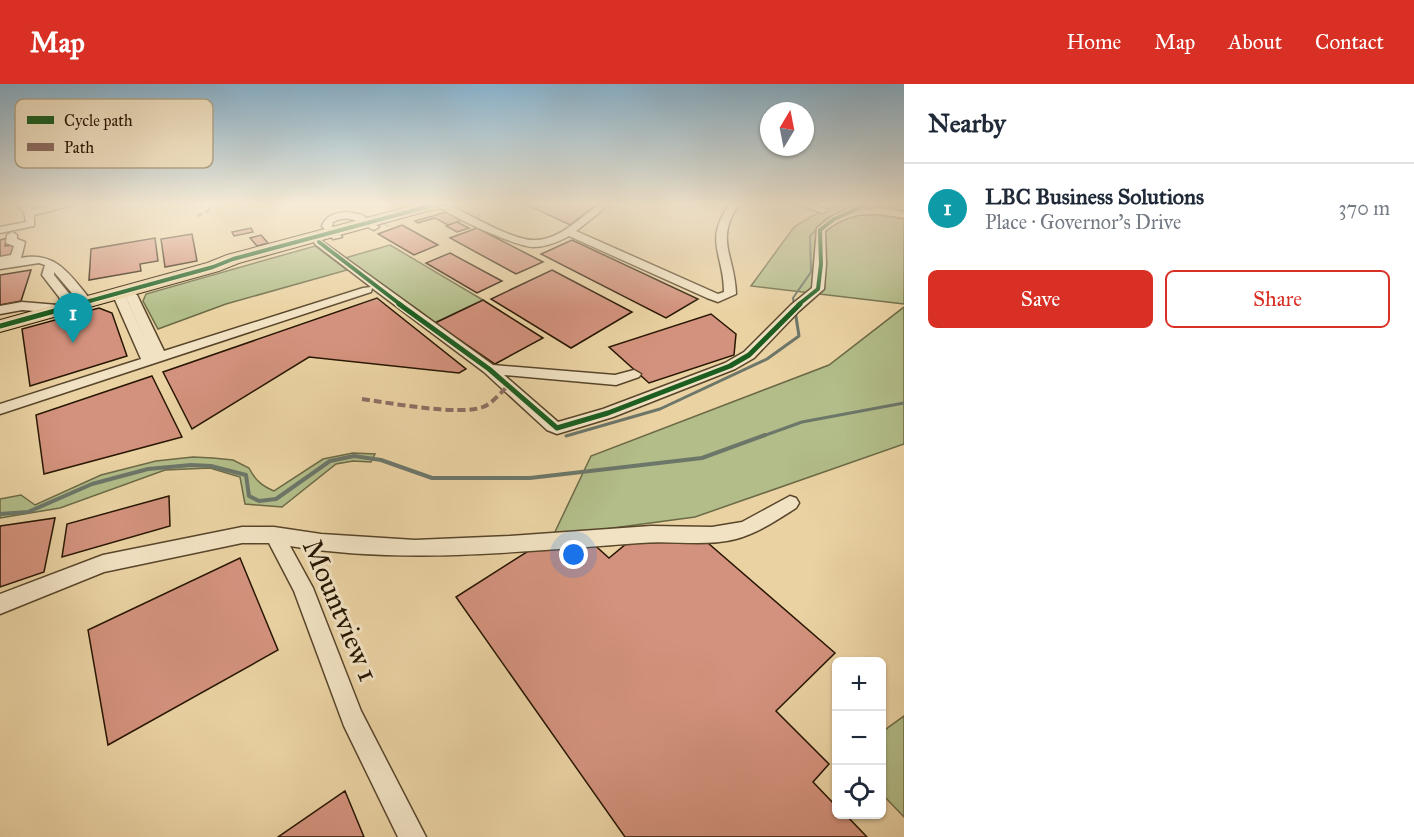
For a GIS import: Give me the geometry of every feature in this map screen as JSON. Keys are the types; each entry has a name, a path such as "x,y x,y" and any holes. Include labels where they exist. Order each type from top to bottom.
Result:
{"highway":[{"path":"0,326 213,267 237,265 323,239"}],"street":[{"path":"0,260 16,257 20,242 11,243 11,239"},
{"path":"332,239 362,276 489,369 557,428 608,414 730,366 749,355 795,308 810,298 818,289 821,280 820,239"},
{"path":"516,239 531,243 553,239"},
{"path":"585,239 711,296 727,297 730,294 731,276 720,239"},
{"path":"0,266 41,260 50,266 48,275 71,306"},
{"path":"0,409 367,290"},
{"path":"123,292 154,358"},
{"path":"0,310 22,306 71,306"},
{"path":"489,369 616,380 634,374"},
{"path":"274,535 371,547 452,546 654,534 707,534 745,529 790,503"},
{"name":"Mountview 1","path":"0,604 104,564 243,535 274,535 303,588 352,718 412,837"}],"green space":[{"path":"785,239 904,239 904,304 751,286"},
{"path":"390,245 483,300 434,323 345,258"},
{"path":"315,246 347,270 226,304 158,329 143,301 146,294"},
{"path":"904,307 904,444 695,517 553,536 591,456 829,365"},
{"path":"353,453 375,454 371,462 353,461 336,464 282,507 245,504 240,477 210,468 165,470 60,508 0,518 0,499 21,495 35,505 101,475 156,461 193,457 233,460 249,468 259,482 274,491 323,459"},
{"path":"904,716 904,817 886,798 886,729"}],"building":[{"path":"7,239 5,246 15,245 13,257 0,259 0,240"},
{"path":"155,239 158,261 140,264 141,271 89,280 91,249"},
{"path":"161,239 193,239 197,261 165,267"},
{"path":"251,239 265,239 268,243 257,246"},
{"path":"387,239 427,239 438,245 414,255"},
{"path":"452,239 499,239 543,262 516,274"},
{"path":"572,240 698,299 666,318 541,254"},
{"path":"450,253 502,281 477,293 426,263"},
{"path":"31,270 21,301 0,305 0,275"},
{"path":"552,270 632,312 571,348 491,299"},
{"path":"377,298 466,369 459,373 309,357 192,429 163,372"},
{"path":"483,300 543,338 495,364 435,323"},
{"path":"99,308 112,313 127,356 30,386 22,329"},
{"path":"711,314 736,334 734,355 649,383 609,347"},
{"path":"152,376 182,437 44,474 36,415"},
{"path":"169,496 170,526 62,557 67,524"},
{"path":"55,518 44,572 0,587 0,526"},
{"path":"701,537 835,653 776,711 829,764 813,782 832,802 832,819 850,819 867,837 625,837 456,597 541,543 590,541 609,558 632,539"},
{"path":"240,558 278,650 108,745 88,630"},
{"path":"345,791 364,837 278,837"}],"waterway":[{"path":"794,305 793,298 811,272 810,239"},
{"path":"566,436 660,409 767,359 799,336 794,304"},
{"path":"760,437 802,422 904,403"},
{"path":"0,514 28,512 92,484 148,469 191,465 211,466 246,475 249,496 259,501 276,499 330,461 354,456 381,460 432,478 530,478 702,458 765,435"}],"marked path":[{"path":"362,399 425,407 474,409 487,405 508,386"}],"cycle path":[{"path":"0,326 307,239"},
{"path":"319,242 407,310 489,369 557,428 608,413 730,366 749,355 795,308 818,289 821,264 820,239"}],"place":[{"name":"LBC Business Solutions","path":"73,343"}]}
